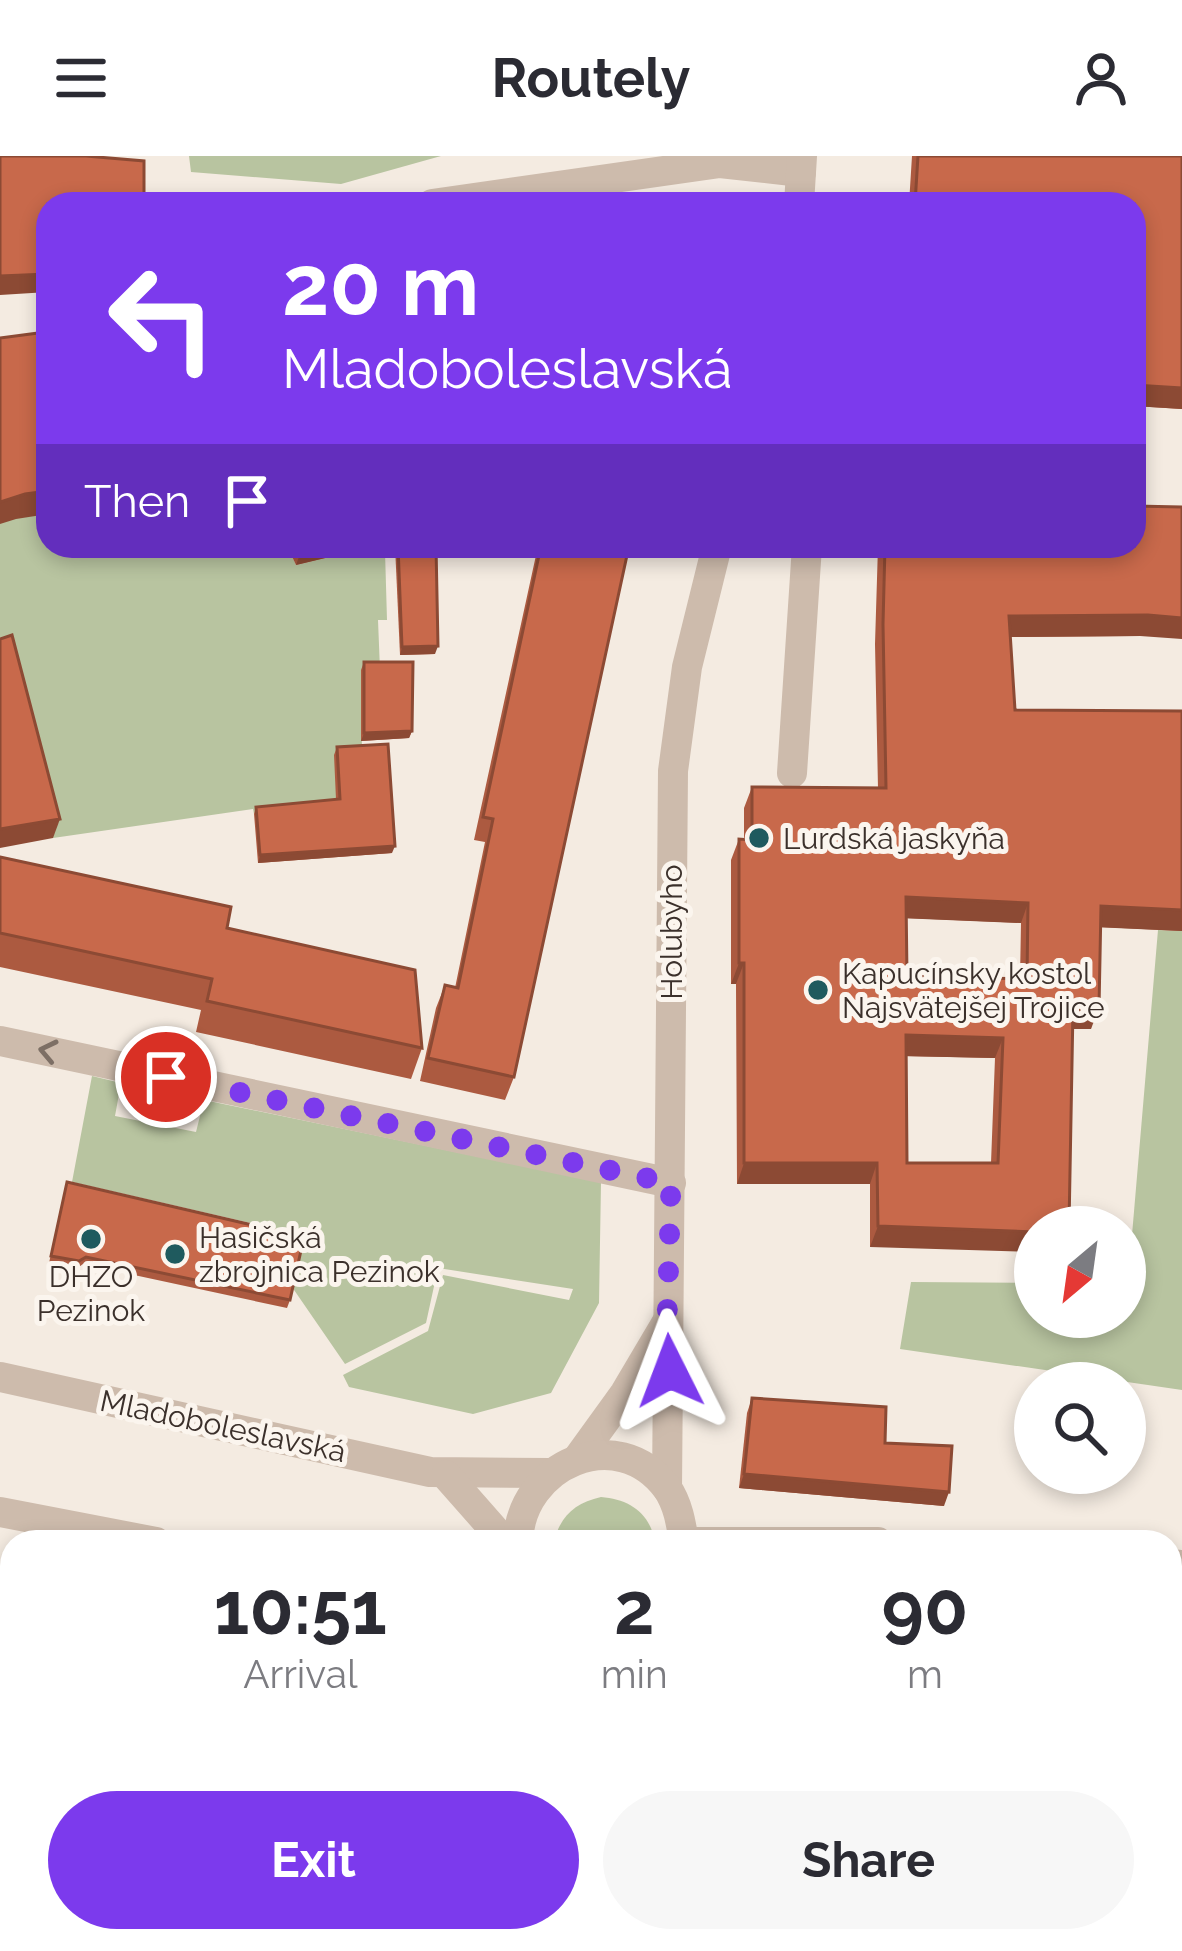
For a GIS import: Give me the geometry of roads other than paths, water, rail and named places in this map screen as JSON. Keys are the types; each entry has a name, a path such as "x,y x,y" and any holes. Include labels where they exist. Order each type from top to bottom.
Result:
{"street":[{"path":"516,192 720,163 802,164"},
{"name":"Holubyho","path":"682,1530 667,1488 673,771 687,667 714,558"},
{"path":"792,773 806,558"},
{"path":"0,1041 671,1183"},
{"name":"Holubyho","path":"578,1458 625,1393 667,1322"},
{"name":"Mladoboleslavská","path":"0,1377 446,1474 550,1473"},
{"path":"520,1530 526,1502 550,1473 578,1458 617,1458 636,1464 667,1488"},
{"path":"446,1474 495,1530"},
{"path":"0,1512 94,1530"}],"place":[{"name":"Lurdská jaskyňa","path":"759,838"},
{"name":"Kapucínsky kostol Najsvätejšej Trojice","path":"818,990"},
{"name":"DHZO Pezinok","path":"91,1239"},
{"name":"Hasičská zbrojnica Pezinok","path":"175,1254"}]}
